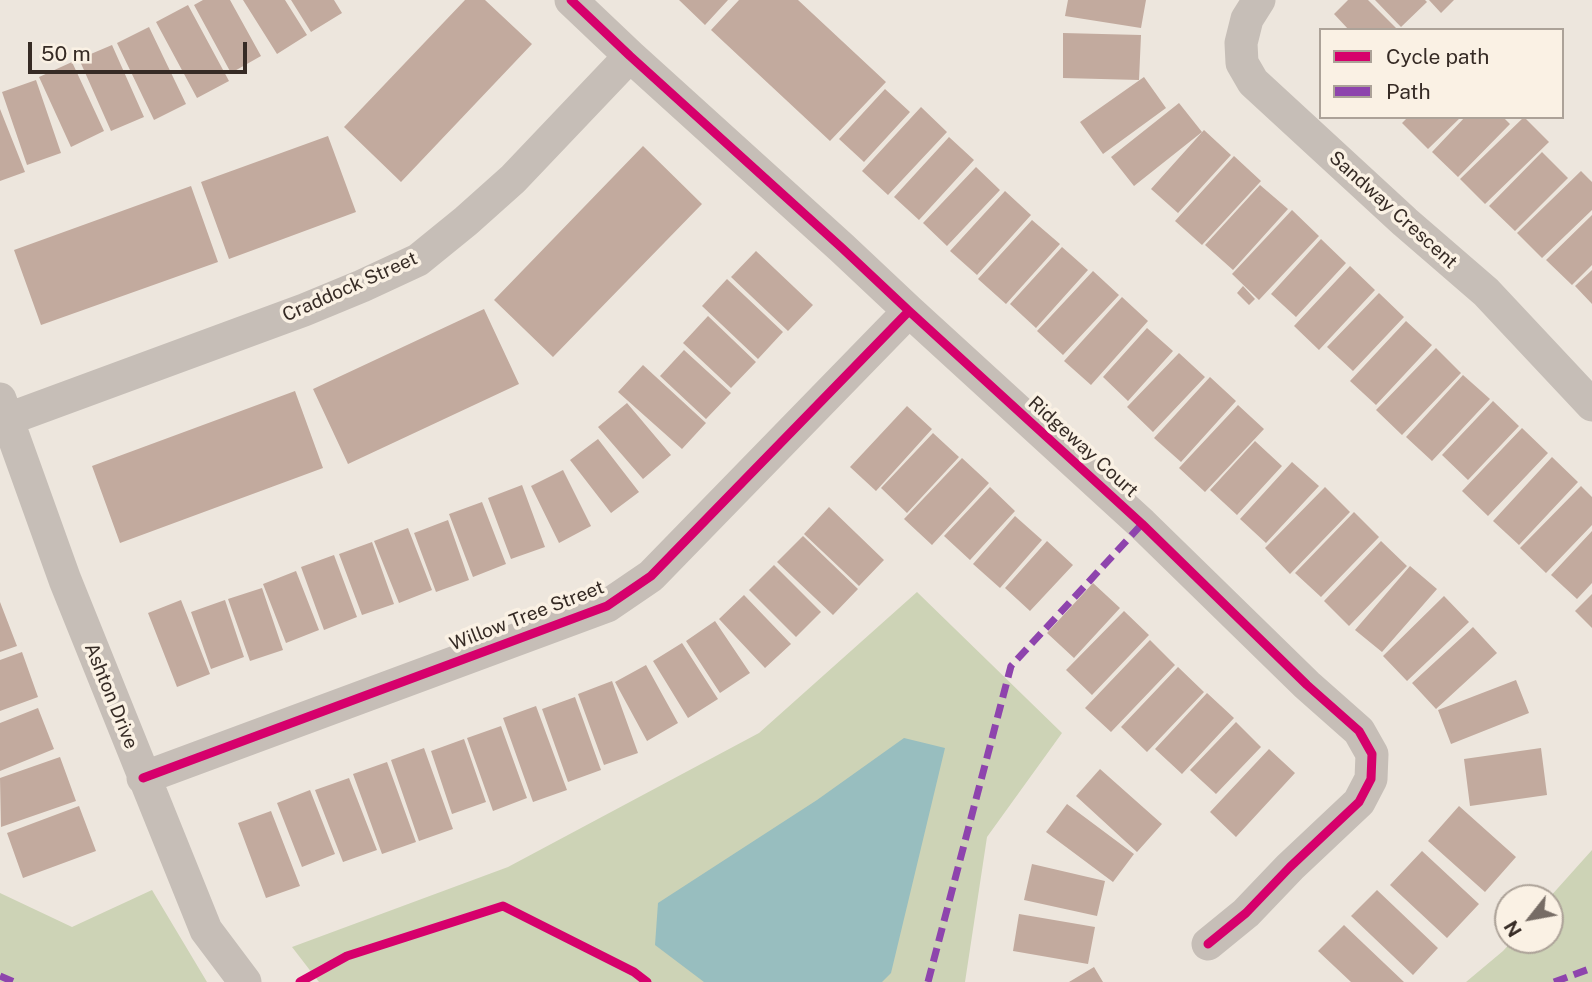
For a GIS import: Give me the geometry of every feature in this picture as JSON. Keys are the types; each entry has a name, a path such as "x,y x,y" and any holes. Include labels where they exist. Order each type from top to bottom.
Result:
{"street":[{"name":"Ridgeway Court","path":"571,0 1142,524 1307,685 1359,731 1372,754 1371,779 1359,802 1246,913 1208,944"},
{"name":"Sandway Crescent","path":"1259,0 1247,19 1241,43 1242,63 1253,82 1405,222 1486,292 1592,405"},
{"name":"Craddock Street","path":"3,414 304,310 418,260 513,179 629,56"},
{"name":"Willow Tree Street","path":"143,778 607,606 651,576 909,311"},
{"name":"Ashton Drive","path":"3,414 65,580 206,930 245,982"}],"green space":[{"path":"917,592 1062,733 987,837 965,982 319,982 292,947 508,867 759,733"},
{"path":"1592,850 1592,982 1466,982 1499,954 1564,954 1564,884 1562,884"},
{"path":"152,890 207,982 0,982 0,893 72,927"}],"water":[{"path":"904,738 945,748 891,973 882,982 704,982 655,945 658,903 817,800"}],"building":[{"path":"203,0 230,0 261,56 231,73 194,5"},
{"path":"243,0 285,0 307,35 277,54"},
{"path":"291,0 334,0 342,13 311,32"},
{"path":"465,0 485,0 532,44 401,182 344,127"},
{"path":"679,0 728,0 705,25"},
{"path":"739,0 798,0 886,82 830,141 711,30"},
{"path":"1068,0 1146,0 1141,28 1065,16"},
{"path":"1348,0 1368,0 1396,28 1347,28 1334,14"},
{"path":"1375,0 1425,0 1427,2 1401,27"},
{"path":"1429,0 1454,0 1441,13"},
{"path":"188,5 229,81 197,98 156,22"},
{"path":"149,27 186,104 154,120 117,43"},
{"path":"1063,33 1141,35 1139,80 1063,78"},
{"path":"112,45 144,117 111,131 79,59"},
{"path":"72,62 104,131 71,147 39,77"},
{"path":"1144,77 1166,108 1103,154 1080,122"},
{"path":"36,80 61,153 27,165 2,92"},
{"path":"885,89 910,112 864,162 839,139"},
{"path":"1179,103 1202,132 1134,186 1111,157"},
{"path":"921,107 947,132 888,195 862,171"},
{"path":"0,109 25,172 0,181"},
{"path":"1406,119 1459,119 1428,149 1402,123"},
{"path":"1463,119 1505,119 1510,124 1458,177 1432,152"},
{"path":"1522,119 1526,119 1549,142 1485,204 1460,179"},
{"path":"1204,130 1231,155 1178,213 1151,189"},
{"path":"328,136 356,212 229,259 201,182"},
{"path":"949,137 974,160 919,220 894,197"},
{"path":"643,146 702,204 553,357 494,300"},
{"path":"1542,152 1568,178 1515,231 1489,206"},
{"path":"1234,156 1261,181 1202,245 1175,221"},
{"path":"976,167 1000,190 947,246 923,223"},
{"path":"1581,171 1592,182 1592,210 1542,258 1517,233"},
{"path":"1260,185 1288,209 1233,270 1205,245"},
{"path":"191,186 218,262 41,325 14,250"},
{"path":"1005,191 1031,215 977,275 950,251"},
{"path":"1292,210 1319,236 1259,300 1232,274"},
{"path":"1592,215 1592,265 1572,285 1546,260"},
{"path":"1032,220 1060,244 1006,304 978,279"},
{"path":"1321,239 1346,263 1296,317 1271,294"},
{"path":"1062,247 1088,270 1036,328 1010,304"},
{"path":"756,251 813,305 788,331 731,277"},
{"path":"1350,266 1375,290 1319,350 1294,326"},
{"path":"1592,270 1592,304 1575,286"},
{"path":"1093,271 1119,295 1063,355 1037,331"},
{"path":"727,279 783,332 758,359 702,306"},
{"path":"1243,286 1255,299 1249,305 1237,293"},
{"path":"1379,293 1404,317 1353,371 1327,347"},
{"path":"1122,297 1148,321 1091,385 1064,361"},
{"path":"484,309 519,384 348,464 313,389"},
{"path":"708,316 756,362 731,388 683,343"},
{"path":"1406,321 1432,345 1376,405 1350,381"},
{"path":"1147,328 1173,351 1128,401 1103,377"},
{"path":"1436,348 1461,373 1402,435 1376,410"},
{"path":"684,350 731,393 706,419 660,376"},
{"path":"1179,353 1205,377 1153,432 1127,407"},
{"path":"643,365 706,423 682,449 618,392"},
{"path":"1463,375 1490,399 1432,461 1406,437"},
{"path":"1210,377 1236,401 1181,462 1154,438"},
{"path":"295,391 323,468 120,543 92,466"},
{"path":"1493,401 1519,426 1468,480 1442,455"},
{"path":"627,403 671,455 643,479 598,427"},
{"path":"1238,405 1264,429 1205,492 1179,468"},
{"path":"907,406 932,429 876,491 850,467"},
{"path":"1522,428 1548,453 1488,516 1462,491"},
{"path":"933,433 959,457 907,513 881,488"},
{"path":"598,439 639,492 611,513 570,460"},
{"path":"1255,441 1282,466 1237,515 1210,490"},
{"path":"1552,457 1578,482 1519,545 1493,521"},
{"path":"962,458 989,483 932,545 904,519"},
{"path":"1292,462 1319,486 1266,543 1240,519"},
{"path":"563,470 591,526 559,543 531,486"},
{"path":"522,485 545,547 511,559 488,498"},
{"path":"1581,486 1592,497 1592,525 1546,573 1520,548"},
{"path":"990,487 1015,511 970,560 944,536"},
{"path":"1325,487 1350,512 1290,574 1265,548"},
{"path":"482,502 506,564 473,577 449,514"},
{"path":"829,507 884,560 859,586 804,534"},
{"path":"1354,512 1379,537 1321,597 1295,573"},
{"path":"1015,516 1042,540 1000,588 973,564"},
{"path":"448,520 469,580 436,592 414,533"},
{"path":"408,528 432,590 399,603 374,541"},
{"path":"1592,531 1592,583 1577,599 1551,575"},
{"path":"803,536 858,589 833,615 777,562"},
{"path":"1047,541 1073,565 1030,611 1005,588"},
{"path":"1381,541 1407,566 1349,626 1324,601"},
{"path":"372,542 394,604 362,615 339,554"},
{"path":"334,555 357,617 324,630 301,567"},
{"path":"774,565 821,612 796,637 749,590"},
{"path":"1410,566 1437,589 1382,652 1355,630"},
{"path":"296,571 319,630 286,643 263,584"},
{"path":"1093,583 1120,608 1074,658 1047,633"},
{"path":"262,588 283,650 250,661 228,599"},
{"path":"1592,594 1592,628 1575,611"},
{"path":"744,595 791,644 765,668 719,619"},
{"path":"1444,596 1469,622 1407,681 1383,656"},
{"path":"181,600 210,674 177,687 148,613"},
{"path":"225,600 244,657 211,669 191,612"},
{"path":"0,602 17,646 0,652"},
{"path":"1124,611 1149,635 1092,695 1066,670"},
{"path":"715,621 750,673 720,693 686,641"},
{"path":"1473,627 1497,653 1436,709 1412,683"},
{"path":"1150,640 1175,665 1111,732 1085,708"},
{"path":"682,643 718,699 688,718 653,661"},
{"path":"22,652 38,697 0,711 0,660"},
{"path":"646,665 678,723 647,741 615,682"},
{"path":"1178,667 1204,692 1147,752 1121,727"},
{"path":"1516,680 1529,713 1451,744 1438,710"},
{"path":"612,681 638,753 604,765 578,694"},
{"path":"1207,693 1234,718 1182,774 1155,749"},
{"path":"575,697 601,770 568,782 542,709"},
{"path":"536,706 567,790 533,802 503,718"},
{"path":"38,708 54,749 0,771 0,723"},
{"path":"1236,722 1261,747 1216,794 1190,770"},
{"path":"501,726 527,798 493,811 467,738"},
{"path":"464,739 486,802 452,814 431,751"},
{"path":"424,748 453,829 419,841 391,760"},
{"path":"1541,748 1547,795 1470,806 1464,759"},
{"path":"1269,749 1295,773 1236,837 1210,812"},
{"path":"60,757 76,801 1,827 0,778"},
{"path":"387,762 416,842 382,854 353,774"},
{"path":"1100,769 1162,824 1137,852 1076,796"},
{"path":"349,778 377,850 343,862 315,790"},
{"path":"310,790 335,854 302,867 277,803"},
{"path":"1067,804 1134,854 1113,882 1046,832"},
{"path":"79,806 96,851 23,878 7,833"},
{"path":"1459,806 1516,857 1485,892 1428,841"},
{"path":"271,811 300,886 266,898 238,823"},
{"path":"1422,851 1479,904 1447,938 1390,885"},
{"path":"1032,864 1105,881 1097,916 1024,900"},
{"path":"1377,890 1438,948 1413,975 1351,916"},
{"path":"1019,914 1095,927 1088,964 1013,951"},
{"path":"1344,925 1404,982 1351,982 1318,951"},
{"path":"1094,967 1103,982 1069,982"}],"marked path":[{"path":"928,982 1011,666 1142,524"},
{"path":"1554,982 1592,968"},
{"path":"0,976 14,982"}],"cycle path":[{"path":"571,0 1142,524 1307,685 1359,731 1372,754 1371,779 1359,802 1246,913 1208,944"},
{"path":"143,778 607,606 651,576 909,311"},
{"path":"300,982 347,956 503,906 634,972 647,982"}]}
